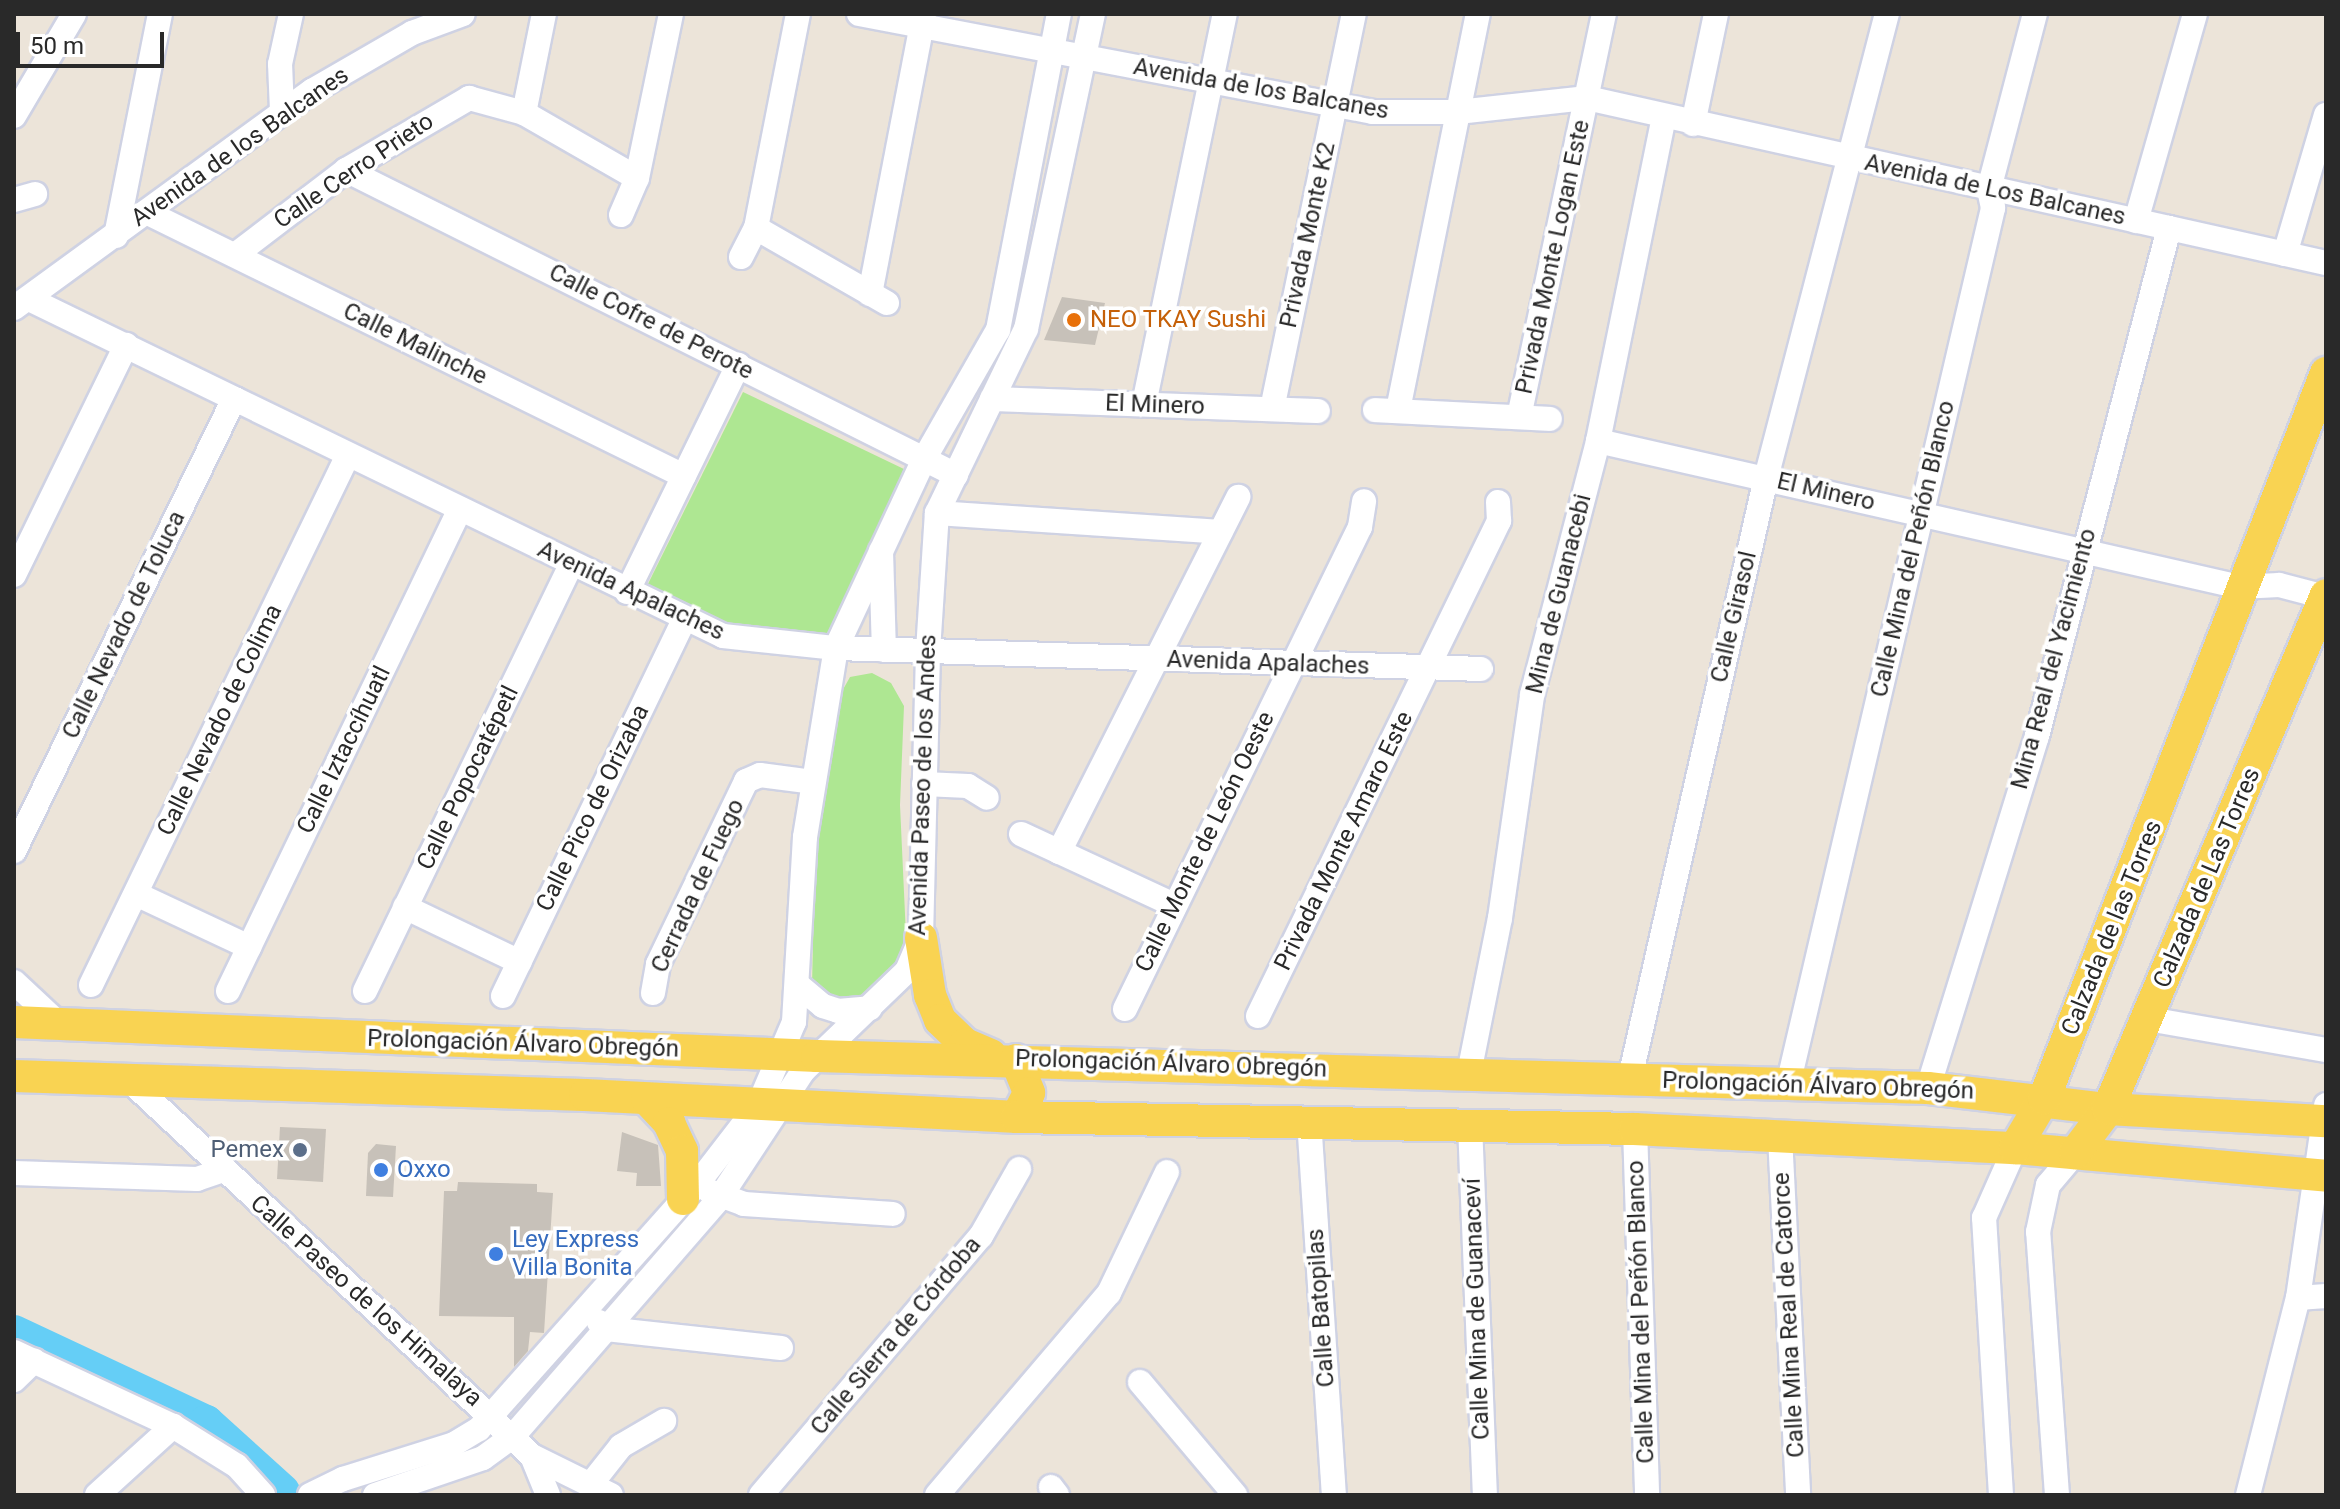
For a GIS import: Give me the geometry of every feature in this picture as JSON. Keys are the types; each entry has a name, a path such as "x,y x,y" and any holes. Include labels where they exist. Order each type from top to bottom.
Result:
{"main road":[{"name":"Calzada de las Torres","path":"2015,1148 2044,1099 2240,587 2326,373"},
{"name":"Calzada de Las Torres","path":"2075,1153 2108,1109 2326,596"},
{"path":"921,938 930,995 940,1020 965,1044 1006,1059 1029,1093 1017,1117"},
{"name":"Prolongación Álvaro Obregón","path":"14,1022 817,1056 1006,1059 1928,1088 2044,1099 2108,1109 2325,1116"},
{"name":"Prolongación Álvaro Obregón","path":"14,1076 771,1104 1017,1117 1309,1120 1635,1129 2015,1148 2320,1175"},
{"path":"1574,1127 1563,1117 1568,1099 1621,1078"},
{"path":"647,1099 677,1137 690,1191"}],"street":[{"path":"14,116 74,14"},
{"path":"116,236 160,14"},
{"path":"282,111 280,64 291,14"},
{"name":"Avenida de los Balcanes","path":"21,304 282,111 414,24 463,14"},
{"path":"524,113 544,14"},
{"path":"621,215 637,178 671,14"},
{"path":"741,257 756,228 798,14"},
{"name":"Avenida de los Balcanes","path":"859,14 923,20 1051,51 1373,112 1458,112 1587,98 1664,118"},
{"name":"Avenida Paseo de los Andes","path":"375,1495 483,1458 513,1436 719,1199 771,1104 799,986 813,782 836,648 881,544 924,459 983,363 1004,312 1059,14"},
{"name":"Avenida Paseo de los Andes","path":"310,1495 343,1479 454,1444 493,1416 690,1191 817,1056 907,971 921,938 928,651 937,513 1017,352 1032,305 1093,14"},
{"path":"1144,404 1225,14"},
{"name":"Privada Monte K2","path":"1272,409 1354,14"},
{"path":"1478,14 1458,112 1386,410 1550,419"},
{"name":"Privada Monte Logan Este","path":"1519,417 1604,14"},
{"path":"1693,124 1716,14"},
{"name":"Calle Girasol","path":"1621,1078 1766,478 1887,14"},
{"name":"Calle Mina del Peñón Blanco","path":"1788,1085 1993,208 1989,189 2035,14"},
{"path":"2136,221 2195,14"},
{"path":"756,228 879,298 923,20"},
{"name":"Calle Cerro Prieto","path":"235,255 346,170 469,98 524,113 637,178"},
{"path":"2285,254 2326,115"},
{"name":"Avenida de Los Balcanes","path":"1664,118 2326,263"},
{"name":"Mina de Guanacebi","path":"1469,1073 1500,918 1532,695 1598,441 1664,118"},
{"name":"Calle Cofre de Perote","path":"346,170 956,475"},
{"name":"Calle Malinche","path":"146,212 684,476"},
{"name":"Mina Real del Yacimiento","path":"1928,1088 2037,736 2082,550 2169,228"},
{"name":"Avenida Apalaches","path":"21,304 126,345 684,620 744,641 836,648 1291,666 1481,669"},
{"path":"14,575 126,345"},
{"path":"627,592 738,365"},
{"name":"Calle Nevado de Toluca","path":"17,839 234,399"},
{"name":"El Minero","path":"992,399 1318,411"},
{"name":"El Minero","path":"1598,441 2240,587 2279,585 2326,596"},
{"name":"Calle Nevado de Colima","path":"91,985 348,455"},
{"path":"1059,852 1238,497"},
{"name":"Calle Monte de León Oeste","path":"1125,1009 1360,527 1364,501"},
{"name":"Privada Monte Amaro Este","path":"1258,1016 1499,521 1498,502"},
{"name":"Calle Iztaccíhuatl","path":"228,991 460,509"},
{"path":"937,513 1220,532"},
{"path":"881,544 884,650"},
{"name":"Calle Popocatépetl","path":"365,991 571,565"},
{"name":"Calle Pico de Orizaba","path":"503,996 684,620"},
{"name":"Cerrada de Fuego","path":"653,993 658,964 746,781 760,775 813,782"},
{"path":"924,784 968,786 987,798"},
{"path":"1021,834 1174,905"},
{"path":"136,894 249,947"},
{"path":"405,907 520,962"},
{"path":"14,982 59,1024"},
{"path":"799,986 823,1006 838,1011 870,1008"},
{"path":"2148,1019 2326,1050"},
{"name":"Calle Paseo de los Himalaya","path":"130,1081 493,1416 532,1456"},
{"path":"2248,1495 2316,1238 2325,1116"},
{"name":"Calle Batopilas","path":"1309,1120 1334,1495"},
{"name":"Calle Mina de Guanaceví","path":"1470,1124 1485,1495"},
{"name":"Calle Mina del Peñón Blanco","path":"1635,1129 1647,1495"},
{"name":"Calle Mina Real de Catorce","path":"1780,1136 1798,1495"},
{"name":"Calzada de las Torres","path":"2001,1495 1984,1218 2015,1148"},
{"path":"2057,1495 2038,1232 2048,1185 2075,1153"},
{"name":"Calle Sierra de Córdoba","path":"761,1495 981,1236 1019,1169"},
{"path":"14,1173 197,1179 223,1170"},
{"path":"937,1495 1109,1293 1167,1172"},
{"path":"690,1191 719,1199 893,1214"},
{"path":"2298,1298 2326,1296"},
{"path":"585,1309 606,1329 781,1348"},
{"path":"14,1380 24,1357 173,1426 237,1466 263,1495"},
{"path":"1140,1382 1235,1495"},
{"path":"532,1456 601,1489 621,1446 664,1421"},
{"path":"97,1495 173,1426"},
{"path":"532,1456 548,1495"}],"green space":[{"path":"743,392 906,470 827,642 728,632 643,594"},
{"path":"872,673 891,683 904,706 900,805 906,936 891,977 862,1005 841,1004 812,985 815,861 836,702 850,677"}],"building":[{"path":"1062,297 1105,303 1095,345 1044,340"},
{"path":"280,1127 326,1129 323,1182 277,1179"},
{"path":"622,1132 658,1145 661,1186 636,1186 637,1173 617,1171"},
{"path":"376,1144 396,1146 393,1197 366,1196 368,1153"},
{"name":"Ley Express Villa Bonita","path":"458,1182 537,1184 537,1192 553,1193 544,1333 530,1332 528,1351 514,1367 514,1317 439,1316 444,1191 457,1191"}],"waterway":[{"path":"14,1333 206,1423 282,1492"}],"place":[{"name":"NEO TKAY Sushi","path":"1074,320"},
{"name":"Pemex","path":"300,1150"},
{"name":"Oxxo","path":"381,1170"},
{"name":"Ley Express Villa Bonita","path":"496,1254"}]}
